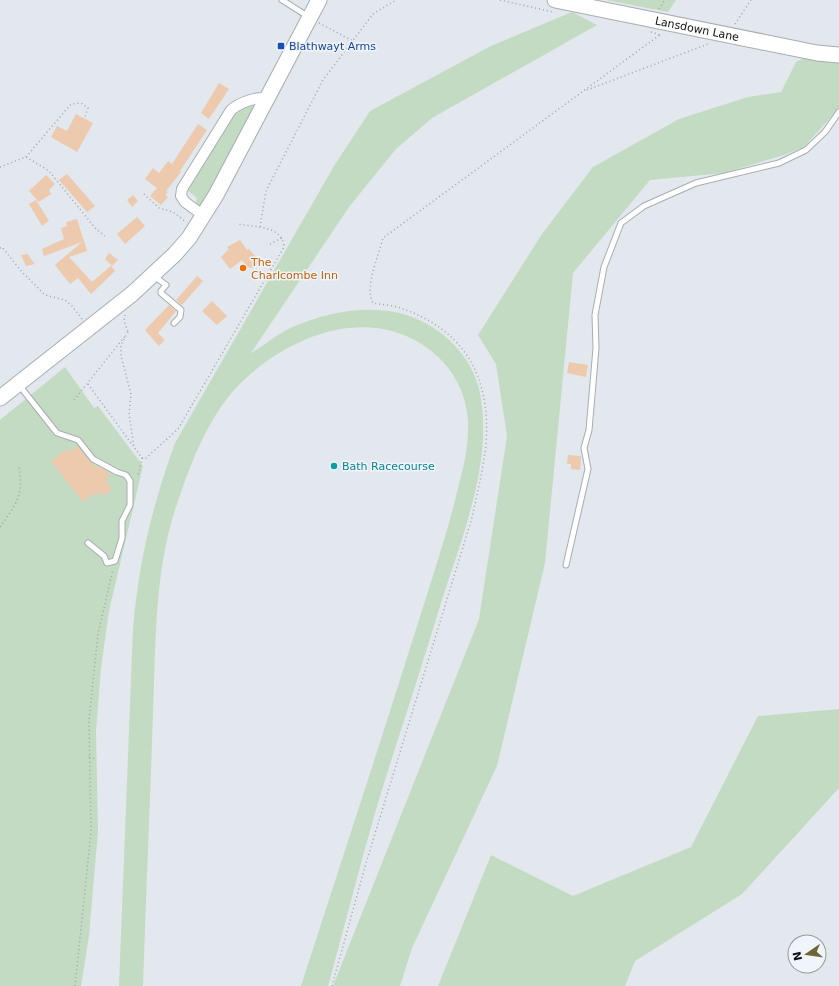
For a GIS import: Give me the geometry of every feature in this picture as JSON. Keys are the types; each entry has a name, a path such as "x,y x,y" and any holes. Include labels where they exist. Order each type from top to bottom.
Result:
{"street":[{"path":"0,398 153,276 175,254 195,230 269,99 319,0"},
{"name":"Lansdown Lane","path":"555,0 729,36 817,53 839,55"},
{"path":"204,216 185,202 181,196 182,189 231,110 243,103 264,97 269,99"}],"lane":[{"path":"282,0 310,18"},
{"path":"566,565 588,470 584,448 589,430 596,356 595,315 604,267 622,223 644,206 696,183 779,163 806,150 825,132 839,112"},
{"path":"153,276 166,285 161,293 181,310 180,317 174,323"},
{"path":"18,384 57,433 78,440 93,458 117,472 126,475 130,481 130,504 122,521 122,538 115,561 107,563 104,556 88,543"}],"path":[{"path":"260,227 266,191 323,80 373,14 396,0"},
{"path":"729,36 733,26 752,0"},
{"path":"310,18 353,41"},
{"path":"332,986 366,863 471,521 480,481 486,443 483,394 477,372 467,352 452,337 418,315 402,308 373,303 369,297 370,284 384,238 660,35 664,25 663,22"},
{"path":"583,92 701,45 714,43"},
{"path":"0,168 26,157 71,104 81,103 88,108 85,117"},
{"path":"26,157 49,171 96,229 105,236"},
{"path":"144,194 159,208 173,212 195,230"},
{"path":"142,458 145,459 178,429 284,247 282,238 274,232 260,227 238,224"},
{"path":"270,244 282,238"},
{"path":"0,244 1,248 22,272 45,295 65,300 72,306 89,328"},
{"path":"126,311 124,321 129,331 120,345 121,356 131,394 129,414 134,447"},
{"path":"74,400 128,332"},
{"path":"87,384 142,458"},
{"path":"130,481 138,473 142,458"},
{"path":"0,527 17,502 22,484 19,467"},
{"path":"75,986 92,832 89,720 98,634 115,561"},
{"path":"89,758 96,759"}],"green space":[{"path":"606,0 676,0 668,12"},
{"name":"Bath Racecourse","path":"572,12 597,25 432,118 396,149 349,207 251,353 287,330 326,316 360,310 395,312 427,324 445,336 460,351 476,379 483,415 483,442 480,470 474,497 382,789 328,986 301,986 394,700 451,517 466,455 468,430 467,410 457,381 438,357 430,350 407,336 384,329 359,327 334,330 310,338 286,349 245,379 222,406 212,421 196,454 183,487 169,529 160,581 155,661 143,986 119,986 133,628 139,580 148,534 153,512 175,443 334,166 370,111 491,46"},
{"path":"812,54 839,58 839,108 804,147 784,155 724,173 650,180 573,273 545,563 497,766 412,948 400,986 333,986 479,619 507,436 496,364 478,335 542,234 593,167 679,119 748,97 781,92 796,62"},
{"path":"261,102 201,210 195,206 197,198 188,191 232,115 238,108"},
{"path":"65,367 94,408 98,406 143,466 109,611 101,668 96,731 98,831 89,936 81,986 0,986 0,420"},
{"path":"839,709 839,788 742,894 635,961 625,986 438,986 491,855 573,896 691,847 758,716"}],"building":[{"path":"219,83 229,89 209,119 201,113"},
{"path":"76,114 93,123 77,152 51,137 57,126 67,131"},
{"path":"198,124 207,130 180,171 181,172 166,191 168,192 165,195 168,197 161,205 150,196 157,188 145,179 153,168 159,173 168,161 172,164"},
{"path":"67,174 95,206 87,212 59,180"},
{"path":"46,175 55,184 49,190 51,194 39,202 29,191"},
{"path":"133,195 138,201 132,207 127,200"},
{"path":"36,200 49,221 42,226 29,204"},
{"path":"137,217 145,226 125,244 117,234"},
{"path":"77,219 87,251 69,257 92,282 111,266 115,271 91,294 78,278 70,284 55,265 82,242 44,256 42,249 64,239 61,228 67,226 66,222"},
{"path":"240,240 247,250 249,249 257,258 257,264 253,268 247,267 242,260 230,269 221,257 229,249 227,247"},
{"path":"109,253 118,260 112,266 105,259"},
{"path":"28,254 35,264 26,266 21,255"},
{"path":"197,276 203,281 182,305 176,300"},
{"path":"212,301 227,316 217,325 202,311"},
{"path":"169,305 176,311 158,333 165,340 159,346 145,330"},
{"path":"569,362 588,365 586,377 567,373"},
{"path":"77,446 96,468 98,466 105,470 110,476 105,480 112,489 103,496 100,492 96,496 94,493 83,502 51,461 66,449 69,452"},
{"path":"568,455 581,456 580,470 571,469 571,464 567,464"}],"place":[{"name":"Blathwayt Arms","path":"281,46"},
{"name":"The Charlcombe Inn","path":"243,268"},
{"name":"Bath Racecourse","path":"334,466"}]}
